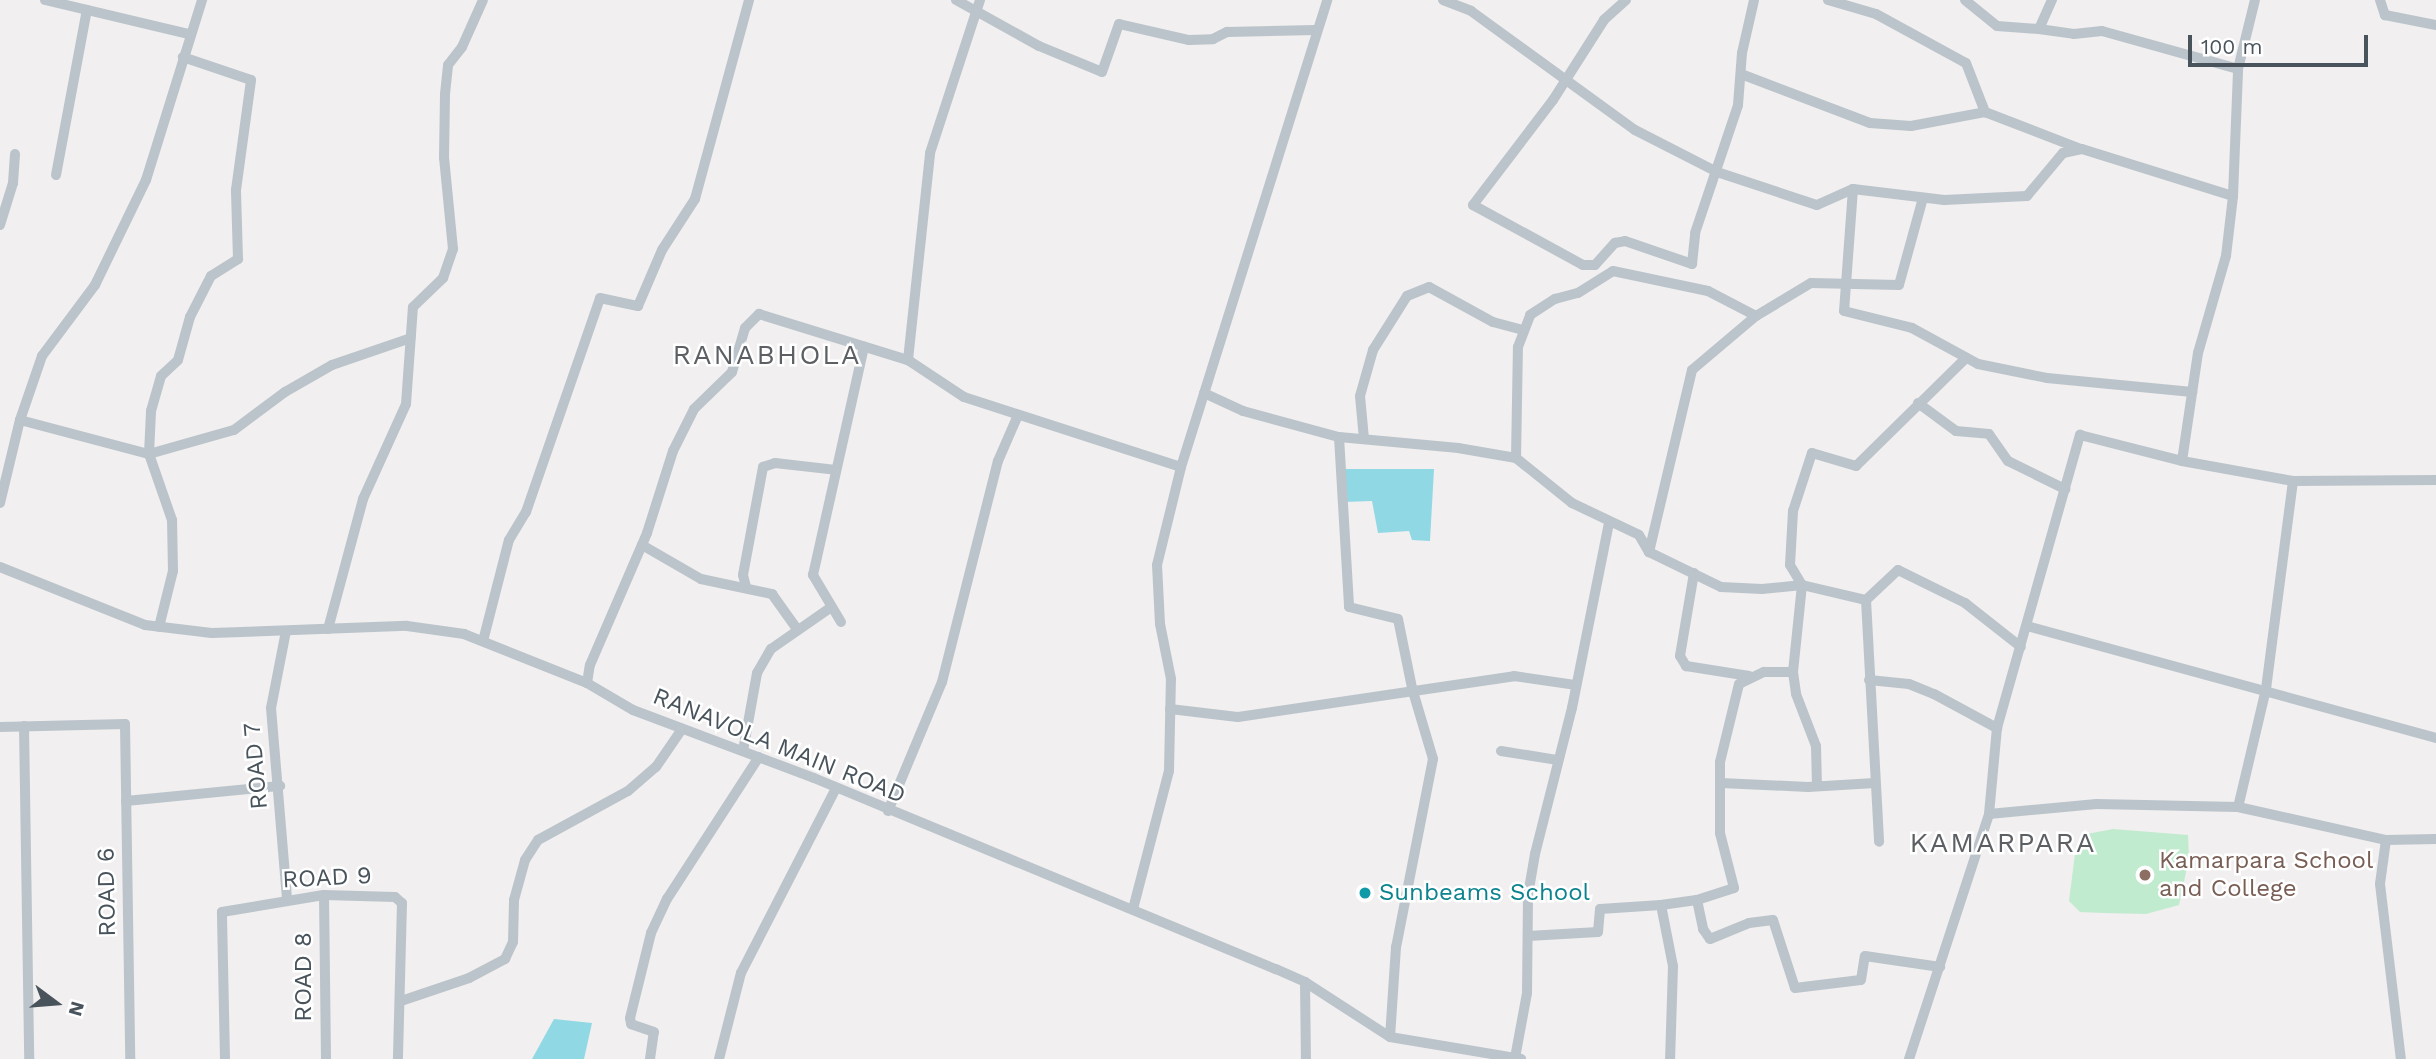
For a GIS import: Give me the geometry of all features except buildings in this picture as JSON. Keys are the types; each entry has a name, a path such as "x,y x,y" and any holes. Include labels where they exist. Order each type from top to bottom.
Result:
{"street":[{"path":"45,0 189,34"},
{"path":"0,503 20,420 42,356 95,285 146,180 189,34 202,0"},
{"path":"328,629 363,499 406,404 413,307 443,278 453,249 444,158 448,65 462,47 483,0"},
{"path":"482,641 509,540 526,512 600,298 638,306 662,250 695,199 749,0"},
{"path":"956,0 976,13 1102,72 1119,24 1189,40 1213,39 1227,32 1315,30"},
{"path":"908,360 930,153 980,0"},
{"path":"1133,909 1169,771 1171,680 1160,624 1157,565 1181,467 1292,121 1315,30 1327,0"},
{"path":"1443,0 1471,12 1635,130 1717,172 1817,205 1853,189 1923,198 2027,196 2063,153 2081,149"},
{"path":"1471,12 1476,0"},
{"path":"1626,0 1604,20 1567,79 1473,205 1583,265 1595,265 1615,243 1625,241 1688,266 1738,105 1754,0"},
{"path":"1828,0 1876,14 1966,63 1985,113"},
{"path":"1965,0 1997,26 2074,34 2102,31 2238,69"},
{"path":"2039,29 2052,0"},
{"path":"2182,461 2192,392 2226,257 2234,196 2238,69 2255,0"},
{"path":"2380,0 2385,15 2436,25"},
{"path":"56,175 87,10"},
{"path":"159,627 173,571 172,520 149,454 150,411 161,376 178,360 190,317 211,276 238,259 236,190 251,80 183,57"},
{"path":"1741,74 1870,123 1911,125 1985,113 2081,149 2234,196"},
{"path":"0,225 13,184 15,154"},
{"path":"1853,189 1844,311 1912,328 1966,358 2047,378 2192,392"},
{"path":"1650,552 1692,370 1756,316 1811,283 1899,285 1923,198"},
{"path":"1516,458 1514,425 1522,330 1530,315 1613,271 1708,292 1756,316"},
{"path":"1364,439 1360,396 1373,350 1407,296 1429,287 1493,322 1522,330"},
{"path":"587,683 590,664 642,545 673,451 694,409 732,372 745,328 759,314 908,360 964,397 1181,467"},
{"path":"20,420 149,454 234,430 285,392 332,365 411,338"},
{"path":"841,622 830,608 813,575 864,347"},
{"path":"1817,786 1816,746 1796,694 1793,672 1802,585 1790,565 1793,511 1812,453 1856,467 1918,402 1966,358"},
{"path":"1204,393 1243,411 1339,437 1516,458 1572,503 1609,523 1639,535 1650,552 1721,587 1762,590 1802,585 1866,600"},
{"path":"1918,402 1956,431 1989,434 2008,461 2065,489"},
{"path":"888,811 942,682 998,461 1018,415"},
{"path":"1909,1059 1989,814 1997,728 2080,435 2182,461 2292,481 2436,480"},
{"path":"1339,437 1349,607 1398,619 1412,688 1433,759 1396,947 1390,1037"},
{"path":"746,587 743,575 763,467 775,463 836,470"},
{"path":"2238,807 2266,689 2292,481"},
{"path":"1518,1058 1527,993 1528,895 1535,853 1576,685 1609,523"},
{"path":"642,545 701,579 772,594 797,629"},
{"name":"RANAVOLA MAIN ROAD","path":"0,567 159,627 212,633 407,626 464,634 587,683 633,710 836,788 1305,982 1390,1037 1518,1058"},
{"path":"1879,842 1866,600 1898,570 1965,603 2021,647"},
{"path":"1694,573 1680,656 1686,666 1749,676 1793,672"},
{"path":"743,751 757,673 774,645 830,608"},
{"path":"2027,626 2266,689 2436,738"},
{"name":"ROAD 7","path":"286,631 272,698 287,899"},
{"path":"1170,709 1238,717 1412,688 1514,676 1576,685"},
{"path":"1528,936 1598,932 1601,909 1697,900 1734,888 1720,833 1721,783 1727,722 1739,684 1749,676"},
{"path":"1869,680 1909,684 1934,694 1997,728"},
{"name":"ROAD 6","path":"24,726 125,724 130,1059"},
{"path":"0,727 24,726 29,1059"},
{"path":"401,1001 469,978 505,959 513,943 514,900 525,860 538,840 628,791 656,767 682,729"},
{"path":"1501,751 1559,760"},
{"path":"650,1059 653,1032 631,1024 630,1018 651,933 667,899 759,757"},
{"path":"1721,783 1817,786 1874,783"},
{"path":"126,801 280,786"},
{"path":"719,1059 741,973 836,788"},
{"path":"1989,814 2097,804 2238,807 2386,840 2436,839"},
{"path":"2386,840 2380,884 2401,1059"},
{"name":"ROAD 9","path":"225,1059 222,912 287,899 324,895 395,897 402,903 398,1059"},
{"name":"ROAD 8","path":"324,895 326,1059"},
{"path":"1697,900 1703,929 1710,939 1749,923 1773,920 1795,989 1861,980 1865,956 1940,967"},
{"path":"1661,905 1673,965 1670,1059"},
{"path":"1305,982 1306,1059"}],"green space":[{"path":"2113,829 2188,835 2189,858 2179,905 2146,914 2103,913 2080,912 2069,901 2076,846 2087,834"}],"water":[{"path":"1343,469 1434,469 1430,541 1412,540 1409,531 1378,533 1372,501 1343,502"},
{"path":"554,1019 592,1023 584,1059 532,1059"}],"place":[{"name":"Kamarpara School and College","path":"2145,875"},
{"name":"Sunbeams School","path":"1365,893"}],"district":[{"name":"RANABHOLA","path":"767,355"},
{"name":"KAMARPARA","path":"2003,843"}]}
